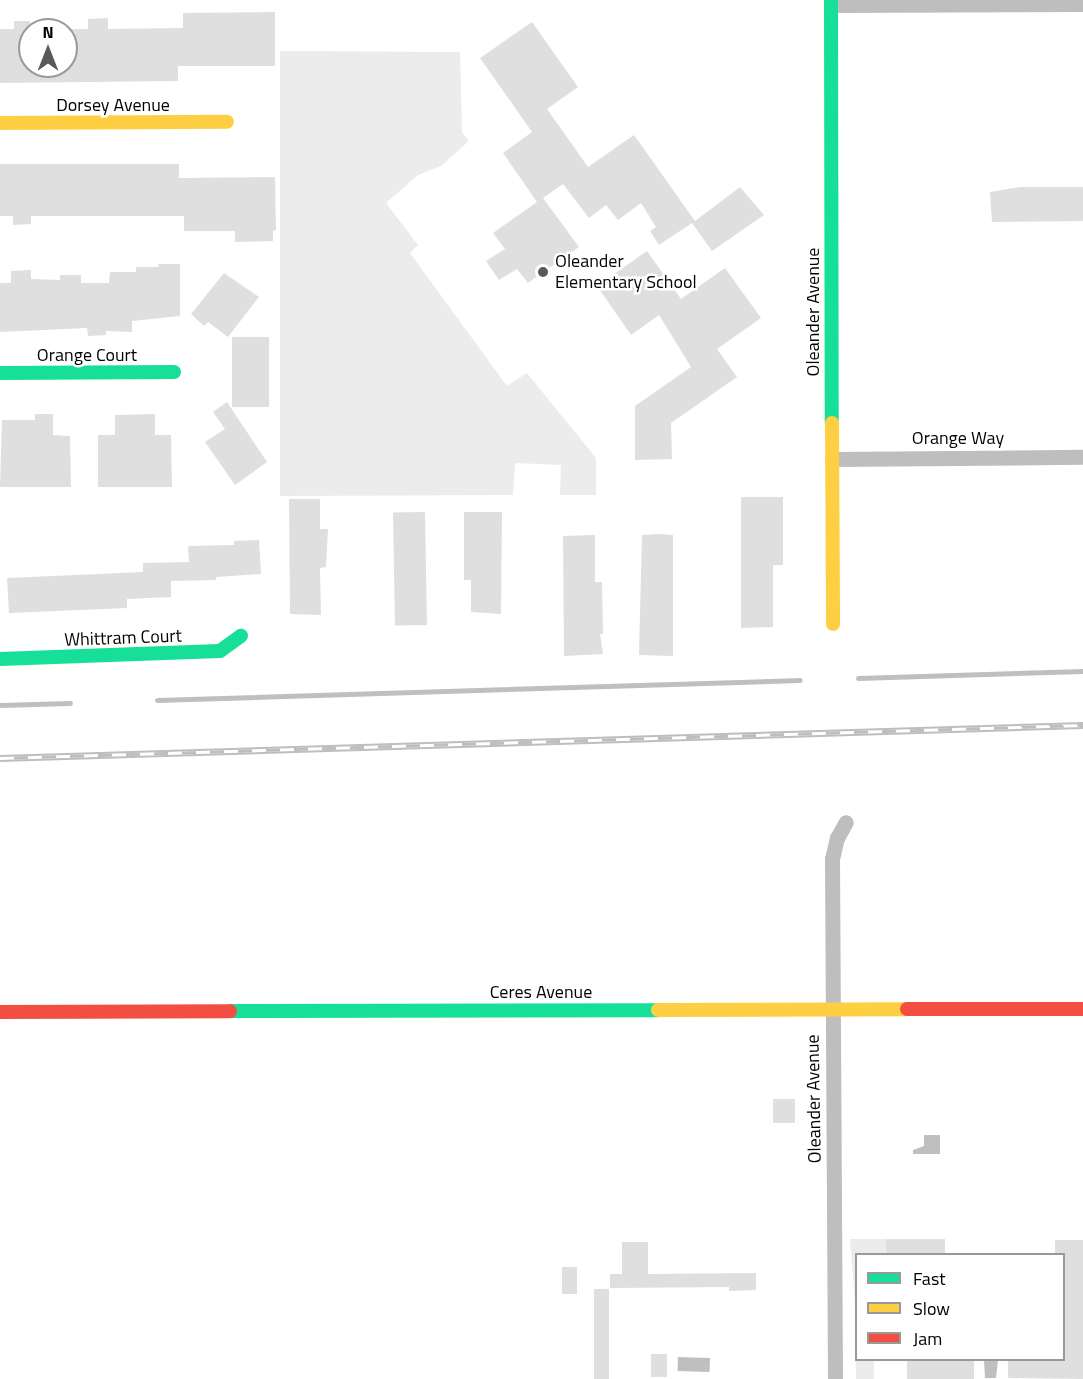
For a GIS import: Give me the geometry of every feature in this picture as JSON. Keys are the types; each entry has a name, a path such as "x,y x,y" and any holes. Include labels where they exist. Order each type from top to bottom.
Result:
{"street":[{"path":"831,3 1083,4"},
{"name":"Oleander Avenue","path":"831,3 833,624"},
{"name":"Dorsey Avenue","path":"0,123 227,122"},
{"name":"Orange Court","path":"0,373 174,372"},
{"name":"Orange Way","path":"832,459 1083,457"},
{"name":"Whittram Court","path":"0,659 220,651 241,636"},
{"name":"Oleander Avenue","path":"835,1379 832,860 837,838 846,822"},
{"name":"Ceres Avenue","path":"0,1012 1083,1009"}],"shaded area":[{"path":"280,51 460,52 462,132 469,141 441,166 418,175 386,203 418,245 410,253 507,386 527,373 596,458 596,495 560,495 561,465 515,463 513,495 280,496"},
{"path":"924,1135 940,1135 940,1154 913,1154 913,1150 924,1146"},
{"path":"850,1239 886,1239 886,1253 855,1253 855,1304"},
{"path":"678,1357 710,1358 709,1372 678,1371"},
{"path":"856,1361 874,1361 874,1379 856,1379"},
{"path":"984,1361 998,1361 996,1378 985,1378"}],"building":[{"path":"275,12 275,66 178,66 178,81 0,83 0,29 14,29 14,21 18,21 18,78 78,78 78,29 88,29 88,19 108,18 108,29 183,28 183,13"},
{"path":"532,22 578,87 547,109 588,167 634,135 695,221 740,187 764,215 712,251 692,223 659,245 650,231 656,227 641,203 618,220 606,205 589,218 563,184 543,198 579,247 528,283 517,269 499,280 486,261 505,249 493,233 537,202 503,153 532,132 480,58"},
{"path":"0,164 179,164 179,178 275,177 276,230 273,231 273,241 235,242 235,231 184,231 184,216 31,216 31,224 13,225 13,216 0,216"},
{"path":"1020,187 1083,187 1083,221 992,222 990,192"},
{"path":"647,251 681,299 725,268 761,318 717,349 737,377 671,423 672,459 635,460 635,406 691,367 659,315 631,335 597,286"},
{"path":"158,264 180,264 180,316 132,321 132,332 106,331 106,335 88,336 87,328 0,332 0,283 11,283 11,271 31,270 31,279 60,280 60,275 81,275 81,283 109,283 110,272 136,272 136,267 159,267"},
{"path":"224,273 259,297 228,337 208,322 204,326 191,314"},
{"path":"232,337 269,337 269,407 232,407"},
{"path":"227,402 267,462 235,485 205,442 225,429 213,412"},
{"path":"35,414 53,414 53,435 70,436 71,487 0,487 2,420 35,420"},
{"path":"155,414 155,435 171,435 172,487 98,487 98,435 115,435 115,415"},
{"path":"741,497 783,497 783,565 773,565 773,627 741,628"},
{"path":"289,499 320,499 320,529 328,529 326,567 320,568 321,615 290,614"},
{"path":"425,512 427,625 395,626 393,513"},
{"path":"464,512 502,512 501,614 471,612 471,580 464,580"},
{"path":"595,535 595,582 602,582 603,634 600,634 603,654 564,656 563,536"},
{"path":"642,535 673,535 673,656 639,655"},
{"path":"259,540 261,574 216,577 216,580 171,581 171,597 127,599 127,608 9,613 7,578 143,572 143,563 189,562 188,546 234,545 234,541"},
{"path":"773,1099 795,1099 795,1123 773,1123"},
{"path":"886,1239 945,1239 945,1253 886,1253"},
{"path":"1055,1240 1083,1240 1083,1379 1008,1378 1008,1361 1065,1361 1065,1253 1055,1253"},
{"path":"622,1242 648,1242 648,1274 756,1273 756,1290 729,1291 729,1287 610,1288 610,1274 622,1274"},
{"path":"562,1267 577,1267 577,1294 562,1294"},
{"path":"594,1289 609,1289 609,1379 594,1379"},
{"path":"651,1354 667,1354 667,1377 651,1377"},
{"path":"907,1361 974,1361 974,1379 907,1379"}],"waterway":[{"path":"858,678 1083,671"},
{"path":"157,700 800,680"},
{"path":"0,705 70,703"}],"railway":[{"path":"0,758 1083,725"}],"traffic: fast":[{"path":"831,0 832,423"},
{"path":"0,373 174,372"},
{"path":"0,659 220,651 241,636"},
{"path":"230,1011 658,1010"}],"traffic: slow":[{"path":"0,123 227,122"},
{"path":"832,423 833,624"},
{"path":"658,1010 907,1009"}],"traffic: jam":[{"path":"907,1009 1083,1009"},
{"path":"0,1012 230,1011"}],"place":[{"name":"Oleander Elementary School","path":"543,272"}]}
